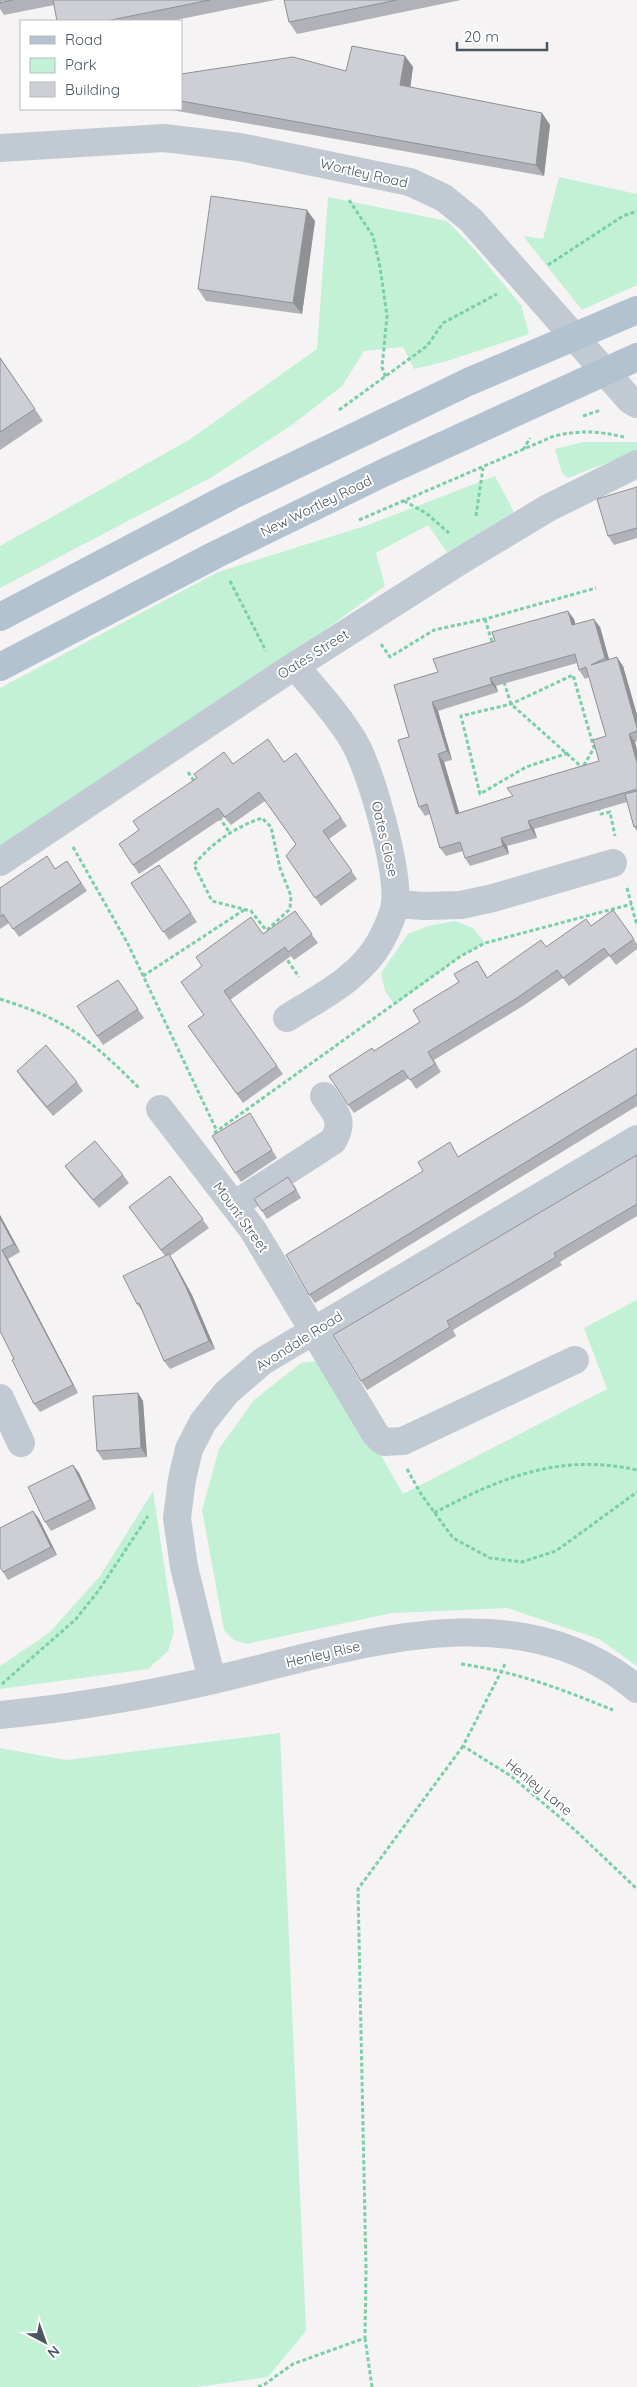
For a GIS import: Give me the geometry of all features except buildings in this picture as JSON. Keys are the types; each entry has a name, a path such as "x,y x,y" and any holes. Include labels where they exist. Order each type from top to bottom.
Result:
{"main road":[{"path":"0,617 231,496 468,382 637,310"},
{"name":"New Wortley Road","path":"0,667 217,554 509,415 637,358"}],"street":[{"name":"Wortley Road","path":"0,148 164,138 240,147 410,182 444,198 470,220 630,400 637,404"},
{"name":"Oates Street","path":"0,862 287,671 466,557 548,508 637,464"},
{"name":"Oates Close","path":"287,671 331,709 353,740 364,761 373,788 395,875 395,904 390,920 379,944 365,963 348,979 287,1018"},
{"path":"395,904 425,906 461,905 618,862"},
{"path":"234,1205 333,1141 339,1130 340,1120 324,1096"},
{"name":"Mount Street","path":"160,1109 253,1230 376,1435 384,1442 393,1442"},
{"name":"Avondale Road","path":"212,1680 184,1567 177,1518 182,1479 189,1449 203,1422 227,1392 263,1361 637,1140"},
{"path":"393,1442 403,1441 575,1360"},
{"path":"0,1398 22,1443"},
{"name":"Henley Rise","path":"0,1715 48,1710 130,1697 212,1680 355,1646 430,1634 475,1632 513,1633 554,1642 626,1679 637,1689"}],"path":[{"path":"326,164 373,236 388,316 382,367 386,378 427,346 443,323 524,280"},
{"path":"576,249 623,216 637,211"},
{"path":"523,451 554,436 578,430 606,433"},
{"path":"466,557 483,467"},
{"path":"404,500 426,513 466,557"},
{"path":"217,554 287,671"},
{"path":"365,621 390,657 434,630 485,619 596,588"},
{"path":"485,619 493,647"},
{"path":"568,753 526,767 480,794 461,716 511,704 573,675 594,748 583,767"},
{"path":"502,676 511,704 583,767 586,775"},
{"path":"171,748 198,787"},
{"path":"595,798 601,814 610,812 618,862 637,926"},
{"path":"214,810 230,833"},
{"path":"267,930 290,909 291,896 280,868 271,826 262,818 248,822 230,833 202,854 194,865 212,901 251,912 272,938"},
{"path":"60,822 128,944 217,1131"},
{"path":"191,1150 461,956 485,943 632,904"},
{"path":"143,976 244,910"},
{"path":"283,954 315,1000"},
{"path":"0,999 31,1009 66,1026 112,1061 160,1109"},
{"path":"393,1442 421,1494 453,1538 490,1558 522,1562 556,1551 637,1492"},
{"path":"434,1513 505,1480 559,1465 610,1464 637,1470"},
{"path":"0,1686 76,1619 99,1590 150,1512"},
{"path":"455,1663 500,1670 556,1687 619,1712"},
{"path":"372,2387 365,2338 366,2268 358,1889 462,1746 500,1670"},
{"name":"Henley Lane","path":"462,1746 512,1776 576,1830 637,1889"},
{"path":"258,2387 294,2364 365,2338"}],"green space":[{"path":"559,177 637,194 637,285 582,310 523,236 543,239"},
{"path":"328,197 447,221 474,249 521,305 529,334 447,361 414,369 403,347 364,351 342,386 292,425 212,477 0,588 0,546 189,440 317,349"},
{"path":"583,442 637,442 637,451 568,478 562,473 555,449"},
{"path":"495,476 514,512 447,552 428,525 376,553 385,586 265,674 0,846 0,688 218,572 368,525"},
{"path":"455,921 473,928 485,943 461,956 395,1005 385,991 381,973 408,934 428,926"},
{"path":"637,1300 637,1666 599,1639 507,1608 392,1613 246,1644 234,1640 224,1630 202,1510 219,1449 254,1400 301,1363 327,1360 403,1494 607,1389 584,1328"},
{"path":"153,1491 174,1632 168,1651 148,1669 0,1689 0,1666 49,1633 100,1576"},
{"path":"280,1733 306,2331 268,2377 197,2387 0,2387 0,1748 66,1760"}]}
